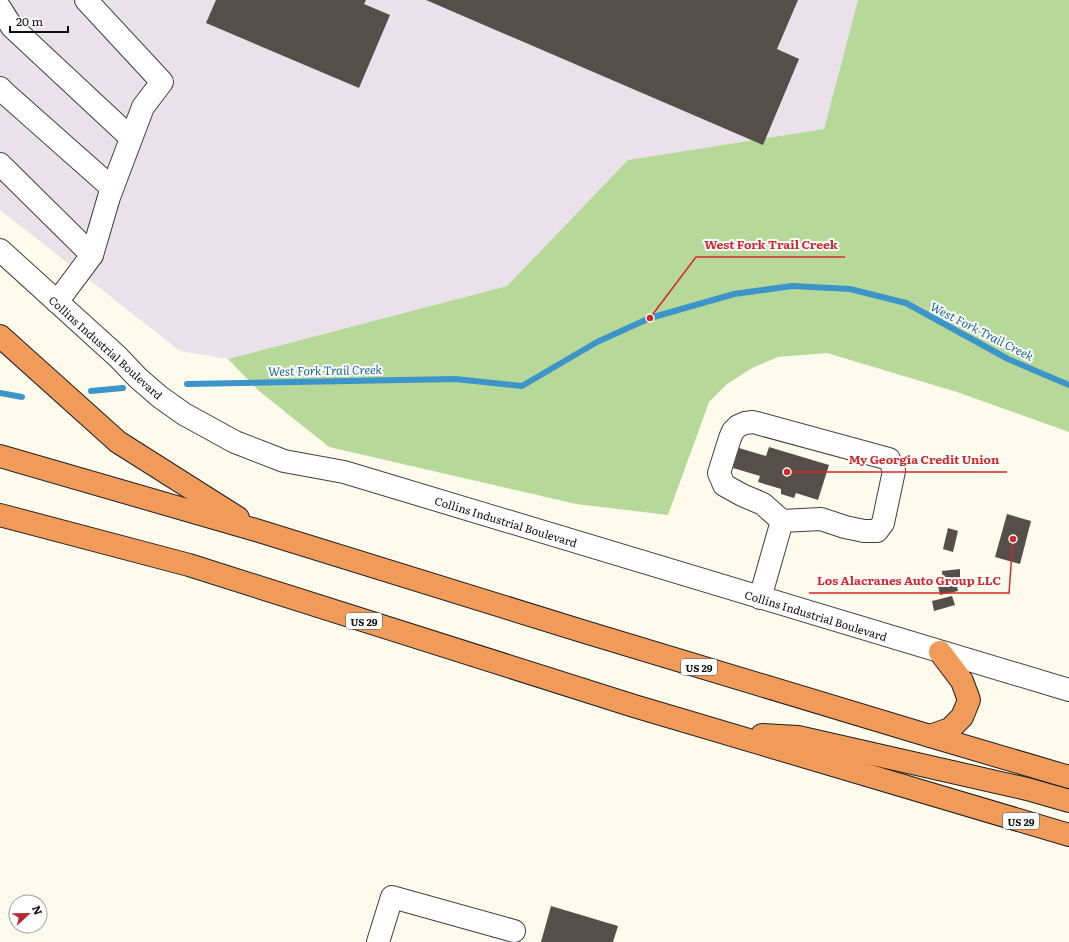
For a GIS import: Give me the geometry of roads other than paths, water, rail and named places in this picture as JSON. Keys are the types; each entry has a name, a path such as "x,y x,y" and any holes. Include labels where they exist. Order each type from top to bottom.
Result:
{"highway":[{"path":"0,336 118,442 259,531"},
{"name":"US 29","path":"0,456 259,531 585,632 1069,777"},
{"name":"US 29","path":"0,515 189,565 581,690 1069,835"},
{"path":"930,736 950,729 962,716 970,700 962,681 940,652"},
{"path":"726,734 798,737 1027,789 1069,801"}],"street":[{"path":"57,302 92,255 112,188 143,107 162,82 86,0"},
{"path":"0,8 12,27 131,138"},
{"path":"0,88 112,188"},
{"path":"0,164 92,255"},
{"name":"Collins Industrial Boulevard","path":"0,250 160,397 184,414 234,442 284,461 344,472 1069,690"},
{"path":"753,422 889,459 894,471 883,523 877,531 864,531 844,527 820,518 782,521 763,504 724,485 720,478 719,473 730,438 733,431 738,426 753,422"},
{"path":"760,598 782,521"},
{"path":"378,942 392,897 514,931"}],"waterway":[{"name":"West Fork Trail Creek","path":"187,384 455,379 522,386 597,342 650,318 734,294 792,286 850,289 906,303 1008,359 1069,385"},
{"name":"West Fork Trail Creek","path":"91,391 123,388"},
{"name":"West Fork Trail Creek","path":"0,393 22,397"}],"place":[{"name":"West Fork Trail Creek","path":"650,318"},
{"name":"My Georgia Credit Union","path":"787,472"},
{"name":"Los Alacranes Auto Group LLC","path":"1013,539"}]}
